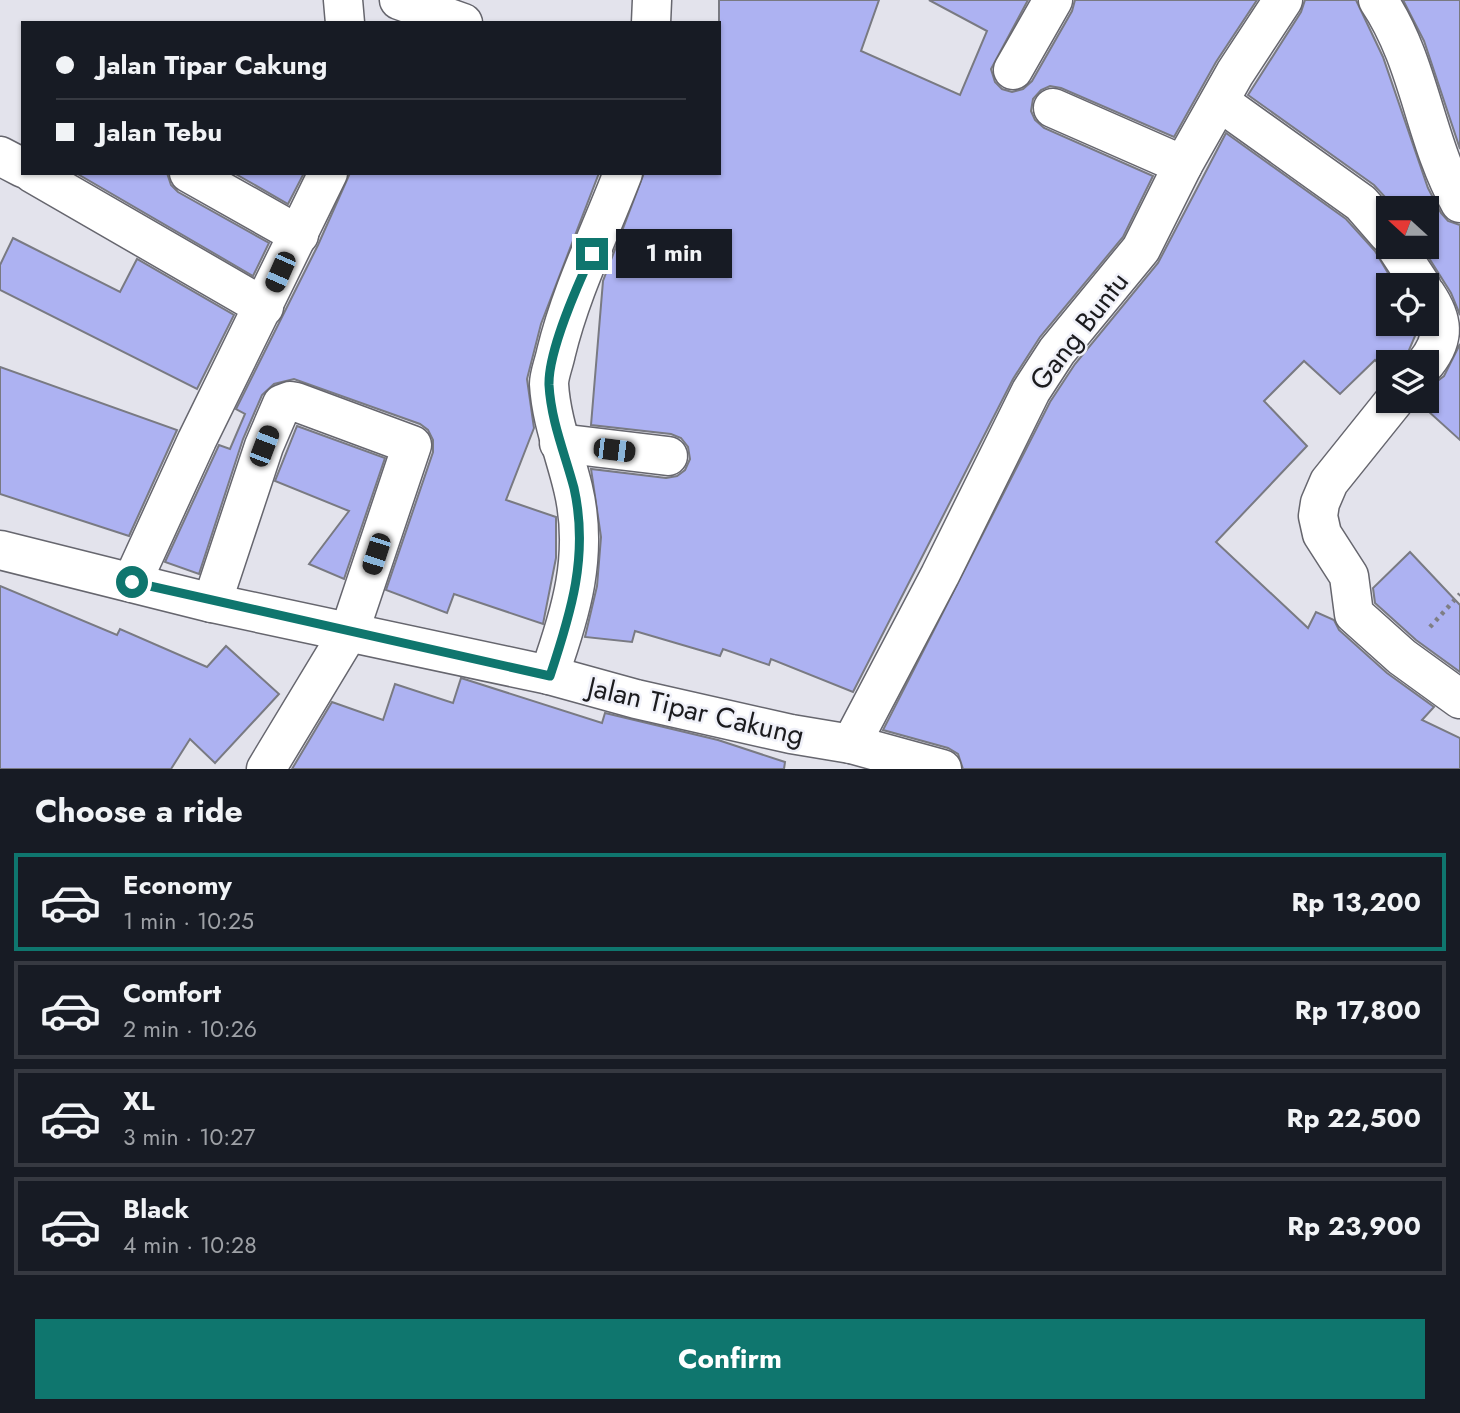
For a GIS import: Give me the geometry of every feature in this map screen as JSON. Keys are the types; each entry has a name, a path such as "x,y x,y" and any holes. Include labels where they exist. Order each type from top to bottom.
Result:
{"street":[{"path":"343,0 345,21"},
{"path":"399,0 457,21"},
{"path":"651,21 652,0"},
{"path":"1013,69 1053,0"},
{"name":"Gang Buntu","path":"856,754 1031,391 1057,351 1141,248 1183,165 1236,72 1283,0"},
{"path":"1378,0 1419,87 1448,181 1460,203"},
{"path":"1220,102 1361,203 1376,220"},
{"path":"1053,108 1183,165"},
{"path":"0,156 21,168"},
{"path":"35,175 264,307"},
{"path":"193,175 299,235"},
{"path":"132,582 197,440 327,175"},
{"path":"550,676 569,617 580,561 580,536 574,489 559,443 549,383 572,298 621,175"},
{"path":"1433,350 1440,336 1439,313"},
{"path":"212,603 273,422 282,404 290,401 412,445 350,630 266,769"},
{"path":"1384,413 1329,482 1318,516 1322,534 1349,576 1354,614 1402,657 1460,699"},
{"path":"559,443 668,456"},
{"name":"Jalan Tipar Cakung","path":"1,553 212,603 350,630 550,676 636,699 791,734 856,754 942,769"}],"building":[{"path":"719,0 879,0 861,51 960,95 987,31 929,0 1028,0 991,69 995,82 1002,89 1012,92 1023,89 1032,81 1072,11 1075,0 1257,0 1216,62 1174,137 1061,88 1050,86 1041,90 1033,99 1031,111 1035,120 1044,128 1153,176 1123,237 1040,337 1013,379 853,692 771,659 769,665 723,649 720,656 635,631 632,642 585,637 597,586 601,537 591,469 666,478 677,476 685,470 690,459 688,447 681,438 671,434 591,425 603,281 643,175 721,175"},
{"path":"1305,0 1356,0 1383,57 1432,196 1384,196 1374,185 1248,95 1301,12"},
{"path":"1403,0 1460,0 1460,149 1424,41"},
{"path":"1226,133 1346,219 1375,251 1376,259 1380,259 1388,273 1376,273 1376,336 1415,336 1409,350 1376,350 1376,361 1340,394 1304,361 1264,401 1307,446 1216,542 1308,628 1316,612 1334,620 1339,630 1387,673 1434,707 1422,720 1460,738 1460,769 963,769 958,754 948,748 883,730 1050,402 1075,364 1158,263"},
{"path":"79,175 168,175 171,185 178,192 269,243 253,276"},
{"path":"237,175 303,175 288,204"},
{"path":"349,175 598,175 541,324 527,379 534,428 506,500 556,517 556,558 543,624 454,594 447,613 386,590 433,452 433,440 428,430 420,424 294,379 274,384 262,395 243,439 199,574 165,562 219,445 230,449 245,414 236,409 318,245"},
{"path":"1439,209 1448,221 1460,225 1460,315 1430,259 1439,259"},
{"path":"13,238 120,292 137,259 234,315 197,389 0,290 0,265"},
{"path":"1460,344 1460,440 1430,413 1439,413 1439,380 1444,376"},
{"path":"0,367 177,430 129,536 0,494"},
{"path":"297,426 385,458 344,579 309,564 349,511 275,481"},
{"path":"1410,552 1460,605 1460,672 1416,640 1375,603 1373,588"},
{"path":"0,586 117,635 120,629 207,667 226,646 279,694 215,763 190,739 171,769 0,769"},
{"path":"461,678 602,723 605,713 718,740 785,762 784,769 292,769 332,702 383,720 395,684 453,703"}],"route":[{"path":"132,582 212,603 350,630 550,676 569,617 579,573 580,536 574,489 559,443 549,383 572,298 592,254"}]}
